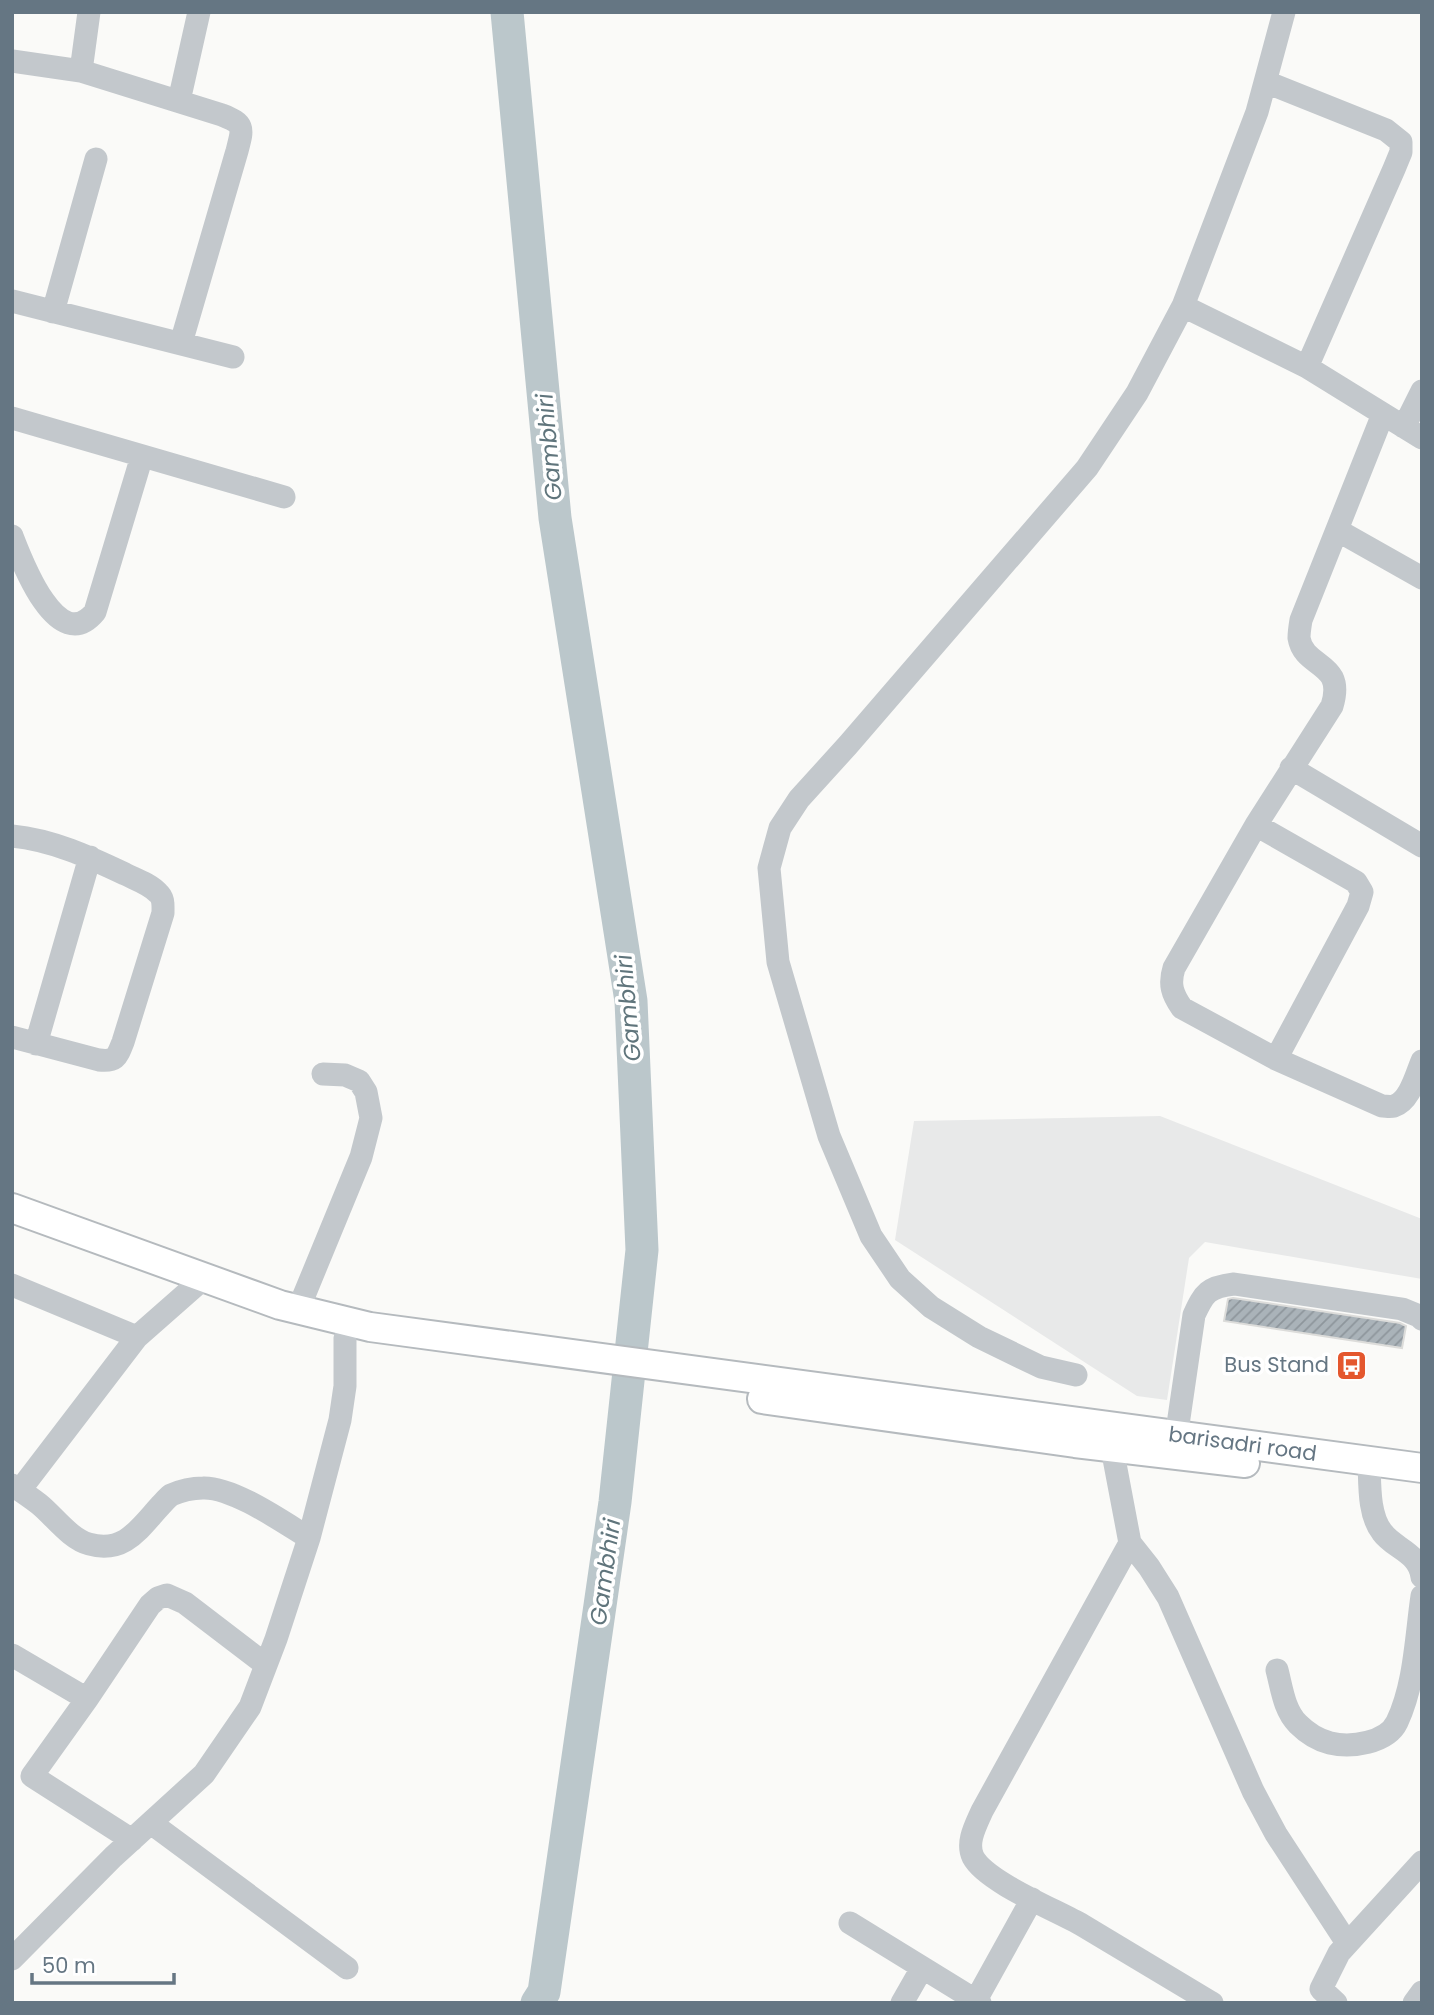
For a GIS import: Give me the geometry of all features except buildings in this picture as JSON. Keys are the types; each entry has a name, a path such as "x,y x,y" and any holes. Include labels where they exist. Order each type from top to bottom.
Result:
{"main road":[{"path":"12,1208 289,1307 370,1327 1069,1432"},
{"path":"289,1307 288,1316 296,1322 345,1339 1069,1432"},
{"name":"barisadri road","path":"1069,1432 1369,1469 1422,1468"},
{"name":"barisadri road","path":"1069,1432 1112,1448 1175,1445"},
{"name":"barisadri road","path":"1369,1469 1422,1484"}],"street":[{"path":"81,71 89,12"},
{"path":"179,101 200,12"},
{"path":"1076,1375 1041,1367 979,1337 931,1307 900,1279 872,1236 829,1136 778,962 769,868 780,828 799,799 1087,468 1137,393 1182,306 1257,112 1284,12"},
{"path":"12,61 81,71 179,101 236,121 241,126 242,134 181,343"},
{"path":"1266,82 1386,130 1401,142 1401,152 1394,169 1307,367"},
{"path":"53,312 96,159"},
{"path":"12,301 233,357"},
{"path":"1182,306 1307,367 1413,433 1422,391"},
{"path":"1383,414 1301,620 1299,636 1302,647 1326,669 1334,682 1332,706 1256,825 1174,968 1170,981 1173,996 1182,1008 1276,1059 1382,1106 1394,1106 1402,1101 1422,1062"},
{"path":"12,418 284,497"},
{"path":"12,536 23,564 52,612 63,621 74,625 87,622 95,612 142,456"},
{"path":"1337,530 1422,578"},
{"path":"1291,768 1422,846"},
{"path":"1256,825 1344,874 1356,882 1362,892 1358,906 1276,1059"},
{"path":"12,836 45,841 90,857 144,883 160,894 163,902 163,913 123,1042 115,1058 109,1061 99,1060 12,1037"},
{"path":"37,1044 90,857"},
{"path":"289,1307 361,1157 371,1118 366,1092 359,1081 345,1074 323,1074"},
{"path":"204,1278 137,1336 16,1488 85,1543 100,1546 119,1545 132,1536 170,1496 204,1488 220,1490 265,1511 309,1538"},
{"path":"1175,1445 1194,1315 1203,1296 1217,1286 1234,1284 1402,1309 1422,1319"},
{"path":"12,1285 137,1336"},
{"path":"12,1959 132,1840 204,1774 250,1707 309,1538 340,1420 345,1386 345,1339"},
{"path":"1112,1448 1130,1543 1168,1597 1253,1791 1276,1834 1347,1943"},
{"path":"1369,1469 1374,1516 1382,1533 1413,1558 1422,1577"},
{"path":"1130,1543 975,1827 970,1845 973,1856 981,1867 996,1879 1080,1924 1212,2003"},
{"path":"132,1840 22,1778 87,1699 150,1605 167,1595 185,1603 266,1665"},
{"path":"1278,1670 1286,1708 1296,1723 1309,1734 1331,1744 1361,1743 1380,1738 1396,1723 1408,1689 1422,1596"},
{"path":"12,1655 87,1699"},
{"path":"151,1822 347,1968"},
{"path":"1323,1998 1339,1953 1422,1862"},
{"path":"850,1923 978,2002 1032,1899"},
{"path":"902,2003 922,1968"},
{"path":"1414,2003 1422,1992"}],"shaded area":[{"path":"1160,1116 1422,1219 1422,1279 1205,1242 1189,1258 1167,1400 1137,1396 895,1240 914,1121"}],"waterway":[{"name":"Gambhiri","path":"507,12 555,518 631,1001 642,1250 615,1502 544,1992 537,2003"}],"place":[{"name":"Bus Stand","path":"1352,1365"}]}
